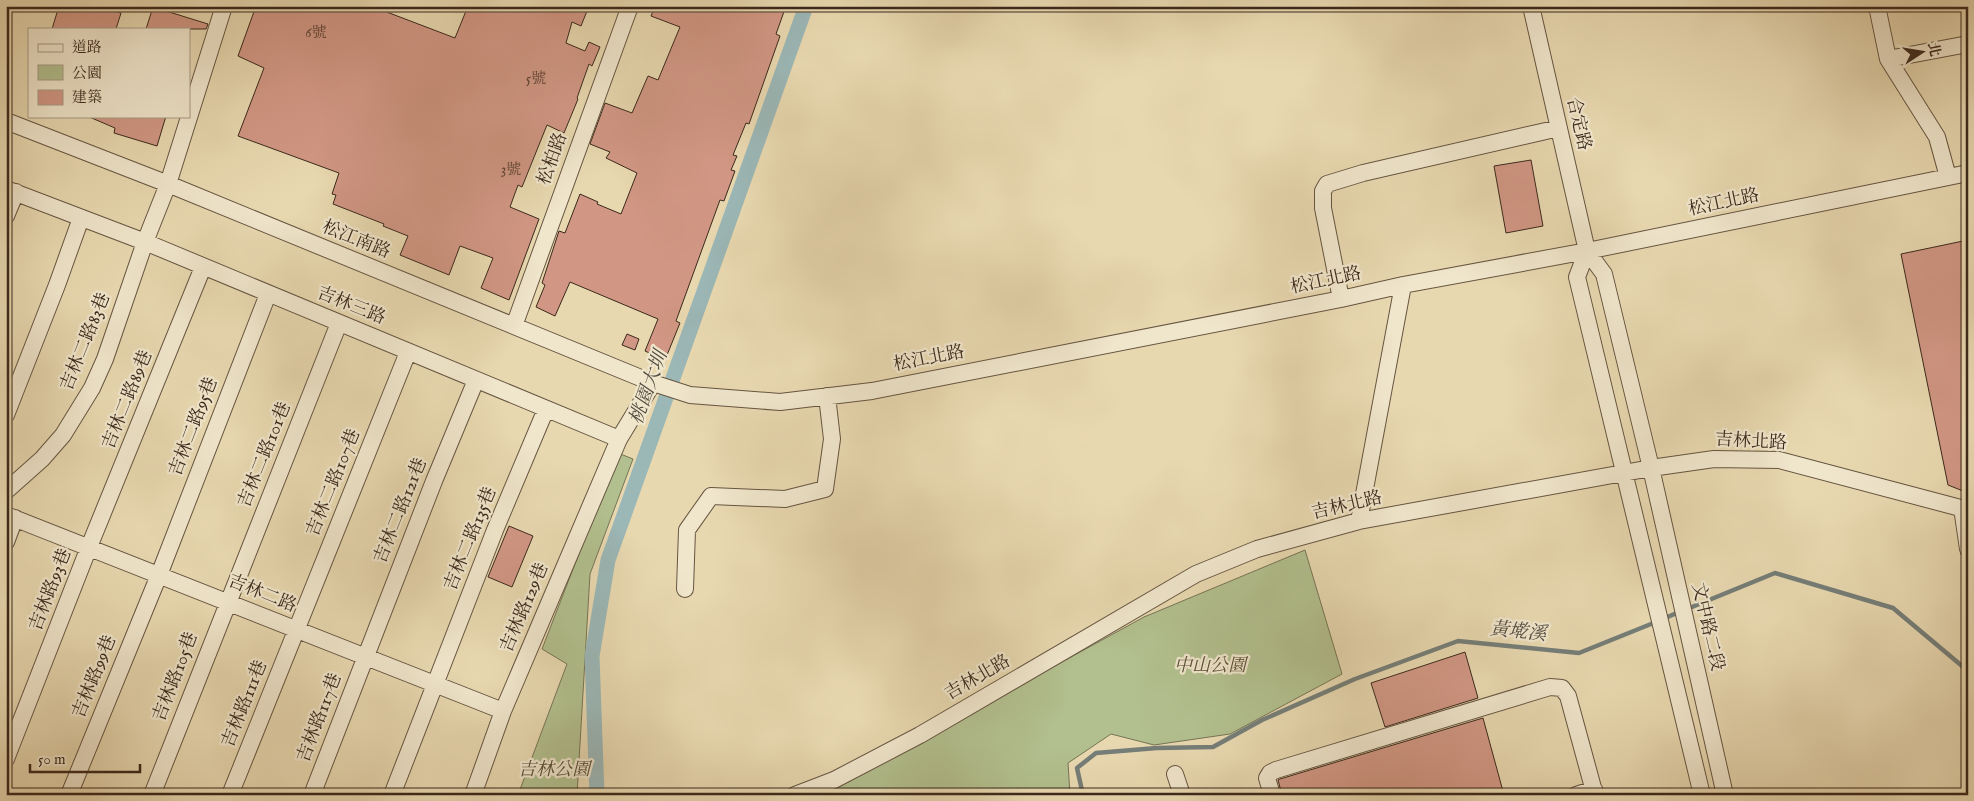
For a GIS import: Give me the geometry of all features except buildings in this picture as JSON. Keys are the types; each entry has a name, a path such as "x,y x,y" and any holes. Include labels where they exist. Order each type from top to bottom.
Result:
{"street":[{"name":"吉林二路83巷","path":"190,114 224,6"},
{"name":"松柏路","path":"514,326 630,6"},
{"name":"合定路","path":"1531,6 1587,251 1604,274 1651,468"},
{"path":"1877,6 1888,59 1937,137 1948,178"},
{"path":"1888,59 1968,44"},
{"name":"吉林二路83巷","path":"6,491 42,459 63,435 92,388 105,359 145,242 168,184 189,118"},
{"name":"松江南路","path":"6,121 168,184 657,384 690,395"},
{"path":"1341,299 1323,208 1323,192 1328,184 1380,169 1559,128"},
{"name":"松江北路","path":"690,395 780,402 872,391 1341,299 1403,285 1587,251 1968,174"},
{"path":"6,216 11,190"},
{"name":"吉林三路","path":"11,190 145,242 619,439"},
{"path":"6,415 81,218"},
{"path":"1587,251 1577,277 1702,795"},
{"name":"吉林二路89巷","path":"89,547 203,267"},
{"path":"1359,521 1403,285"},
{"name":"吉林二路95巷","path":"159,574 268,294"},
{"name":"吉林二路101巷","path":"227,602 339,323"},
{"name":"吉林二路107巷","path":"298,630 408,352"},
{"name":"吉林二路121巷","path":"366,657 476,380"},
{"path":"619,439 657,384"},
{"path":"685,589 687,530 711,496 785,499 825,489 832,439 827,396"},
{"name":"吉林二路135巷","path":"392,795 495,530 546,409"},
{"name":"吉林路129巷","path":"473,795 503,711 619,439"},
{"name":"吉林北路","path":"795,795 834,780 920,735 1196,574 1257,549 1359,521 1651,468 1714,459 1779,460 1965,509 1968,549"},
{"name":"文中路二段","path":"1651,468 1725,795"},
{"path":"6,542 11,516"},
{"name":"吉林二路","path":"11,516 503,711"},
{"name":"吉林路93巷","path":"6,759 89,547"},
{"name":"吉林路99巷","path":"69,795 159,574"},
{"name":"吉林路105巷","path":"152,795 227,602"},
{"name":"吉林路111巷","path":"230,795 298,630"},
{"name":"吉林路117巷","path":"312,795 366,657"},
{"path":"1272,795 1267,778 1270,773 1276,770 1550,686 1562,688 1568,696 1594,792 1576,795"},
{"path":"1176,774 1182,795"}],"green space":[{"name":"吉林公園","path":"618,453 633,459 590,574 577,795 518,795 567,664 542,649"},
{"name":"中山公園","path":"1305,550 1342,674 1230,734 1154,745 1111,734 1068,763 1070,795 819,795 1144,617"}],"waterway":[{"name":"桃園大圳","path":"597,795 592,656 608,560 806,6"},
{"name":"黃墘溪","path":"1687,609 1775,573 1893,608 1968,671"},
{"name":"黃墘溪","path":"1663,619 1679,612"},
{"name":"黃墘溪","path":"1083,795 1077,768 1096,753 1157,748 1213,747 1262,720 1355,679 1458,641 1579,653 1656,622"}]}
